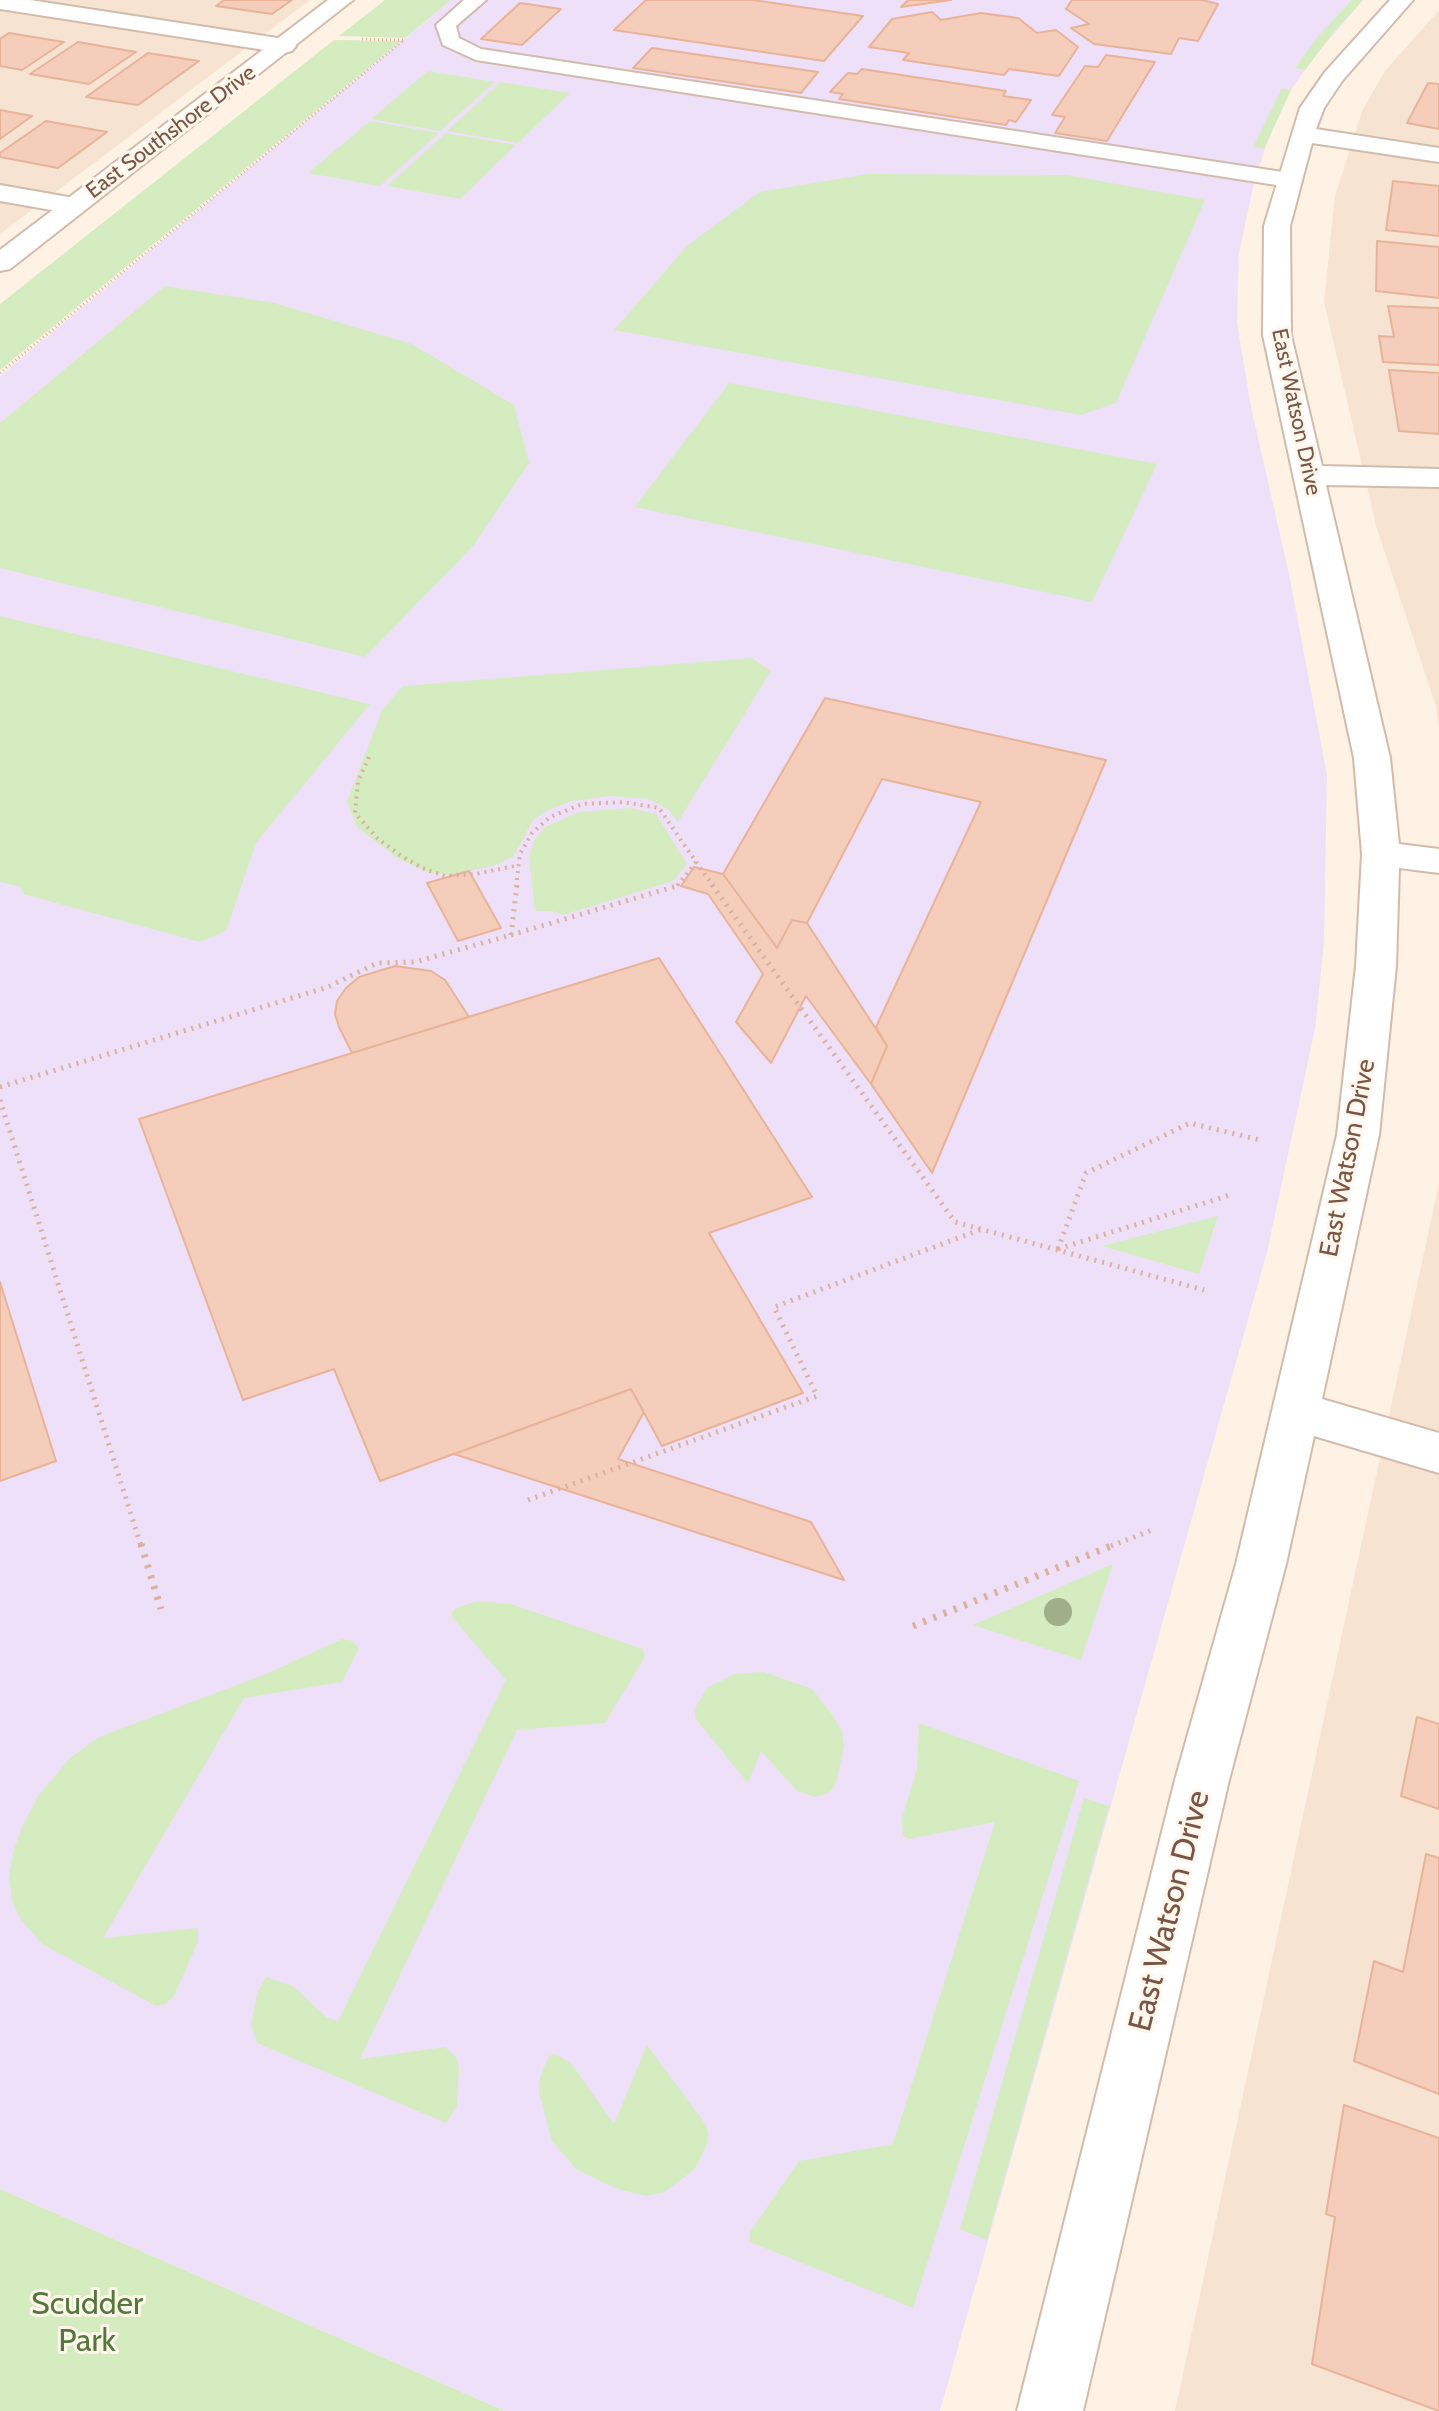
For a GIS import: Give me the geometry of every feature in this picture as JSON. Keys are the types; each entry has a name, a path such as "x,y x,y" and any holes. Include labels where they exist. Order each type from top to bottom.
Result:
{"street":[{"name":"East Southshore Drive","path":"0,263 342,0"},
{"name":"East Watson Drive","path":"1050,2411 1202,1780 1261,1564 1358,1135 1376,966 1381,854 1372,758 1277,335 1277,226 1312,108 1333,77 1402,0"},
{"path":"0,2 284,46"},
{"path":"1302,134 1439,155"},
{"path":"0,193 74,206"},
{"path":"1308,475 1439,478"},
{"path":"1381,854 1439,861"},
{"path":"1294,1411 1439,1453"}],"lane":[{"path":"476,0 446,25 450,41 476,54 1289,180"}],"path":[{"path":"362,38 405,40"},
{"path":"405,40 403,43 407,46 450,41"},
{"path":"0,373 405,40"},
{"path":"369,757 358,781 355,813 377,838 400,855 422,868 445,876 476,874 519,865"},
{"path":"511,935 520,854 532,833 550,817 582,804 623,802 659,808 955,1222 1204,1290"},
{"path":"0,1087 328,987 377,963 415,962 679,886 696,862"},
{"path":"0,1100 161,1609"},
{"path":"1058,1249 1086,1173 1190,1123 1260,1140"},
{"path":"1058,1249 1233,1194"},
{"path":"528,1500 817,1396 774,1307 983,1229"},
{"path":"913,1626 1152,1530"}],"shaded area":[{"path":"0,0 310,0 0,234"},
{"path":"451,0 1363,0 1315,56 1291,90 1272,127 1254,183 1239,253 1237,323 1251,407 1289,574 1327,775 1324,942 1315,1029 1267,1252 940,2411 505,2411 0,2189 0,376"},
{"path":"1439,10 1439,730 1436,707 1376,526 1324,301 1335,196 1363,109 1385,71"},
{"path":"1439,1183 1439,2411 1175,2411"}],"green space":[{"path":"385,0 451,0 405,38 339,36"},
{"path":"1352,0 1363,0 1305,70 1295,68 1319,35"},
{"path":"334,40 401,41 0,370 0,304"},
{"path":"428,71 495,82 440,131 371,119"},
{"path":"501,82 570,93 518,143 447,131"},
{"path":"1282,88 1291,90 1264,149 1253,147"},
{"path":"370,121 439,133 380,186 308,173"},
{"path":"446,133 516,145 460,199 387,186"},
{"path":"868,174 1067,175 1205,200 1116,403 1081,415 614,330 688,245 760,192"},
{"path":"165,286 274,303 412,344 514,405 529,463 473,546 365,657 0,568 0,423"},
{"path":"729,383 1157,464 1092,602 635,507"},
{"path":"0,616 370,704 256,843 226,931 200,942 23,894 21,887 0,882"},
{"path":"752,658 771,671 678,822 668,809 648,799 610,796 572,801 533,820 513,857 496,865 451,875 429,873 397,858 357,827 347,802 382,710 403,686"},
{"path":"631,808 656,814 687,864 673,881 563,915 552,911 535,911 529,856 534,841 545,827 578,812"},
{"path":"1218,1216 1199,1274 1102,1246"},
{"path":"1113,1564 1081,1660 973,1625"},
{"path":"477,1601 511,1604 643,1649 645,1657 605,1723 517,1730 360,2059 445,2047 456,2057 459,2068 457,2106 446,2123 257,2043 251,2024 258,1991 266,1977 293,1986 326,2017 338,2021 506,1680 452,1617 452,1611"},
{"path":"342,1639 353,1641 359,1648 342,1682 244,1698 103,1938 198,1928 198,1942 174,1996 165,2004 156,2006 42,1944 22,1921 12,1902 9,1878 22,1827 38,1796 70,1758 99,1737 266,1674"},
{"path":"764,1672 812,1689 842,1731 844,1745 838,1775 834,1787 827,1794 814,1797 797,1791 761,1751 748,1783 695,1718 695,1708 707,1688 735,1674"},
{"path":"919,1723 1079,1781 913,2308 750,2242 750,2232 799,2161 893,2144 995,1822 909,1839 903,1836 902,1818 917,1769"},
{"path":"1084,1798 1109,1806 987,2240 960,2229"},
{"path":"647,2045 706,2125 708,2133 707,2145 695,2169 663,2193 645,2196 615,2188 576,2169 552,2141 539,2092 540,2077 549,2056 554,2054 573,2066 614,2124"},
{"name":"Scudder Park","path":"0,2189 505,2411 0,2411"}],"building":[{"path":"224,0 292,0 272,14 216,6"},
{"path":"646,0 753,0 863,16 824,61 614,30"},
{"path":"908,0 951,0 901,7"},
{"path":"1072,0 1202,0 1218,4 1198,41 1179,38 1171,54 1094,44 1071,28 1089,24 1066,9"},
{"path":"520,3 561,9 522,45 481,39"},
{"path":"932,12 941,20 981,13 1018,18 1037,33 1056,30 1078,47 1059,76 1009,69 1004,75 903,60 909,53 869,47 892,19"},
{"path":"9,33 64,42 22,70 0,66 0,39"},
{"path":"78,42 136,52 89,84 30,74"},
{"path":"652,48 818,72 801,93 633,68"},
{"path":"148,53 199,61 138,105 86,97"},
{"path":"1106,55 1155,62 1107,141 1055,133 1065,117 1052,115 1085,66 1098,67"},
{"path":"862,69 1006,91 1003,96 1031,100 1016,122 1009,120 1006,125 839,99 843,94 830,92 848,73 857,74"},
{"path":"1428,83 1439,84 1439,129 1407,123"},
{"path":"0,110 32,116 0,139"},
{"path":"46,121 107,132 58,168 0,157 0,153"},
{"path":"1393,181 1439,186 1439,236 1386,230"},
{"path":"1377,241 1439,247 1439,298 1376,291"},
{"path":"1388,306 1439,308 1439,365 1383,362 1379,336 1394,337"},
{"path":"1389,370 1439,373 1439,434 1399,431"},
{"path":"825,698 1106,760 932,1173 871,1084 887,1046 876,1027 981,802 882,779 807,923 792,920 777,948 723,874"},
{"path":"694,867 723,874 777,948 792,920 807,923 887,1046 871,1084 806,996 771,1063 736,1022 763,974 708,894 681,886"},
{"path":"469,871 501,928 458,941 427,883"},
{"path":"659,958 812,1197 709,1233 803,1393 662,1446 631,1389 380,1481 334,1369 243,1400 139,1119"},
{"path":"395,966 431,971 445,980 469,1017 352,1053 335,1014 337,1001 359,977"},
{"path":"0,1282 56,1461 0,1481"},
{"path":"631,1389 644,1412 618,1459 811,1522 844,1580 454,1454"},
{"path":"1417,1717 1439,1724 1439,1809 1401,1796"},
{"path":"1426,1854 1439,1858 1439,2094 1354,2061 1374,1961 1403,1972"},
{"path":"1344,2105 1439,2138 1439,2411 1312,2364 1335,2217 1326,2214"}]}
